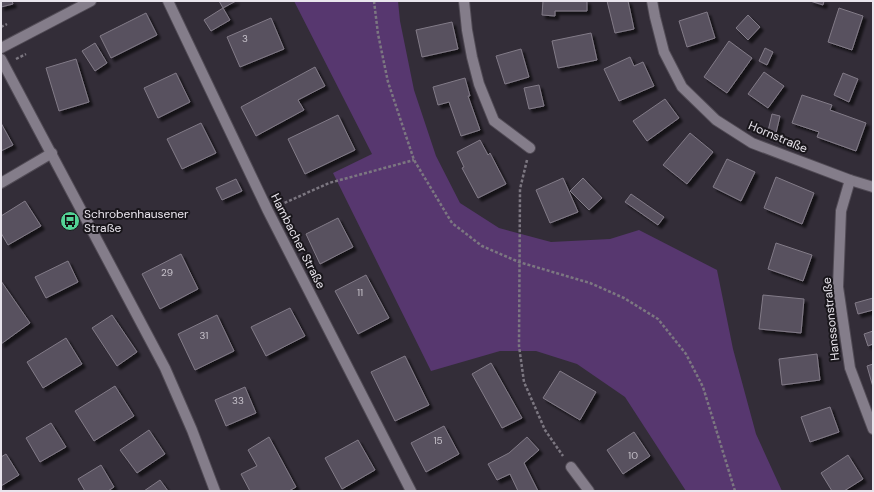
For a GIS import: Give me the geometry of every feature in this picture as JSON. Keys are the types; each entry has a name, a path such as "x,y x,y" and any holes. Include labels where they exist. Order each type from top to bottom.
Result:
{"street":[{"path":"1,48 91,1"},
{"name":"Hambacher Straße","path":"168,1 268,211 412,491"},
{"path":"464,1 466,30 472,57 479,84 494,121 530,148"},
{"name":"Hornstraße","path":"652,1 654,17 664,52 682,87 716,120 752,143 850,180 873,187"},
{"path":"1,59 165,368 192,430 215,491"},
{"path":"1,183 52,153"},
{"name":"Hanssonstraße","path":"850,180 841,211 838,287 850,368 873,429"},
{"path":"571,467 589,491"}],"path":[{"path":"374,1 378,34 388,82 414,160 452,223 482,246 519,262 590,283 624,298 658,319 686,354 703,387 735,491"},
{"path":"1,27 7,24"},
{"path":"530,148 520,189 519,346 524,382 545,430 571,467"},
{"path":"268,211 329,183 414,160"}],"shaded area":[{"path":"294,1 398,1 400,21 414,90 436,156 460,203 499,228 551,242 610,239 639,230 717,270 733,349 756,434 782,491 686,491 625,397 577,364 536,351 500,351 431,371 333,173 372,154"}],"building":[{"path":"1,1 12,1 13,4 1,7"},
{"path":"219,1 236,1 223,8"},
{"path":"543,1 587,1 587,11 555,11 555,16 542,15"},
{"path":"607,1 628,1 634,29 615,33"},
{"path":"810,1 824,1 823,5"},
{"path":"223,8 230,20 211,31 204,20"},
{"path":"839,8 863,16 852,50 828,42"},
{"path":"707,12 715,38 687,47 679,21"},
{"path":"146,13 157,35 111,58 100,36"},
{"path":"748,15 760,27 748,40 736,28"},
{"path":"271,18 284,49 240,67 227,37"},
{"path":"452,22 458,49 422,57 416,30"},
{"path":"591,33 597,60 558,68 552,41"},
{"path":"729,41 752,58 727,93 704,77"},
{"path":"95,43 107,63 95,71 82,51"},
{"path":"765,48 773,52 767,65 759,61"},
{"path":"521,49 529,77 505,84 496,56"},
{"path":"630,57 634,66 643,62 654,86 619,101 604,69"},
{"path":"76,59 89,102 59,111 46,68"},
{"path":"315,67 325,86 298,100 304,110 256,136 241,107"},
{"path":"764,72 784,86 768,108 748,94"},
{"path":"176,73 190,102 158,118 144,88"},
{"path":"843,73 858,79 849,102 834,95"},
{"path":"465,78 470,96 468,96 480,130 461,136 449,102 438,105 433,87"},
{"path":"539,85 544,106 529,109 524,88"},
{"path":"802,95 832,105 830,110 866,123 856,151 817,137 819,132 792,123"},
{"path":"665,99 679,118 647,141 633,121"},
{"path":"772,114 780,116 776,133 768,131"},
{"path":"338,115 355,150 305,174 288,139"},
{"path":"1,123 13,145 1,151"},
{"path":"201,123 216,153 182,169 167,139"},
{"path":"690,133 713,152 687,184 663,165"},
{"path":"480,140 488,155 490,153 506,184 478,198 462,168 464,167 457,152"},
{"path":"727,159 755,172 741,201 713,187"},
{"path":"776,177 814,193 802,224 764,208"},
{"path":"563,178 578,212 550,223 536,190"},
{"path":"583,178 602,198 589,210 570,191"},
{"path":"236,179 242,191 222,200 216,188"},
{"path":"631,194 664,217 658,225 625,202"},
{"path":"25,201 41,226 8,245 1,233 1,216"},
{"path":"338,218 353,247 320,264 306,234"},
{"path":"776,243 812,255 803,281 768,269"},
{"path":"181,254 198,289 160,309 142,274"},
{"path":"68,261 78,282 46,298 35,277"},
{"path":"366,275 389,318 358,334 335,291"},
{"path":"1,281 30,323 1,344"},
{"path":"763,295 804,299 801,333 759,329"},
{"path":"873,298 873,310 858,314 855,303"},
{"path":"290,308 305,336 266,356 251,327"},
{"path":"112,315 137,352 117,366 92,328"},
{"path":"217,315 234,351 195,370 178,334"},
{"path":"873,331 873,344 868,346 864,334"},
{"path":"66,338 82,364 43,388 27,362"},
{"path":"817,354 820,380 782,385 779,359"},
{"path":"405,356 429,405 395,421 371,372"},
{"path":"491,363 522,418 502,428 472,374"},
{"path":"873,364 873,387 867,366"},
{"path":"560,371 596,392 580,420 543,398"},
{"path":"115,386 134,416 94,441 75,411"},
{"path":"245,387 256,413 226,426 215,400"},
{"path":"830,407 839,432 810,442 801,417"},
{"path":"51,423 66,447 40,462 26,438"},
{"path":"444,426 459,454 426,472 411,443"},
{"path":"149,430 165,454 137,473 120,450"},
{"path":"634,432 650,456 623,474 607,450"},
{"path":"269,437 296,487 289,491 250,491 241,474 257,466 248,450"},
{"path":"527,437 539,450 524,463 538,491 518,491 510,474 497,480 488,464 509,453"},
{"path":"358,440 375,470 342,489 325,458"},
{"path":"6,454 19,475 1,486 1,457"},
{"path":"848,455 863,479 844,491 832,491 821,473"},
{"path":"101,465 114,487 108,491 85,491 78,479"},
{"path":"160,480 168,491 144,491"}],"place":[{"name":"Schrobenhausener Straße","path":"70,221"}]}
